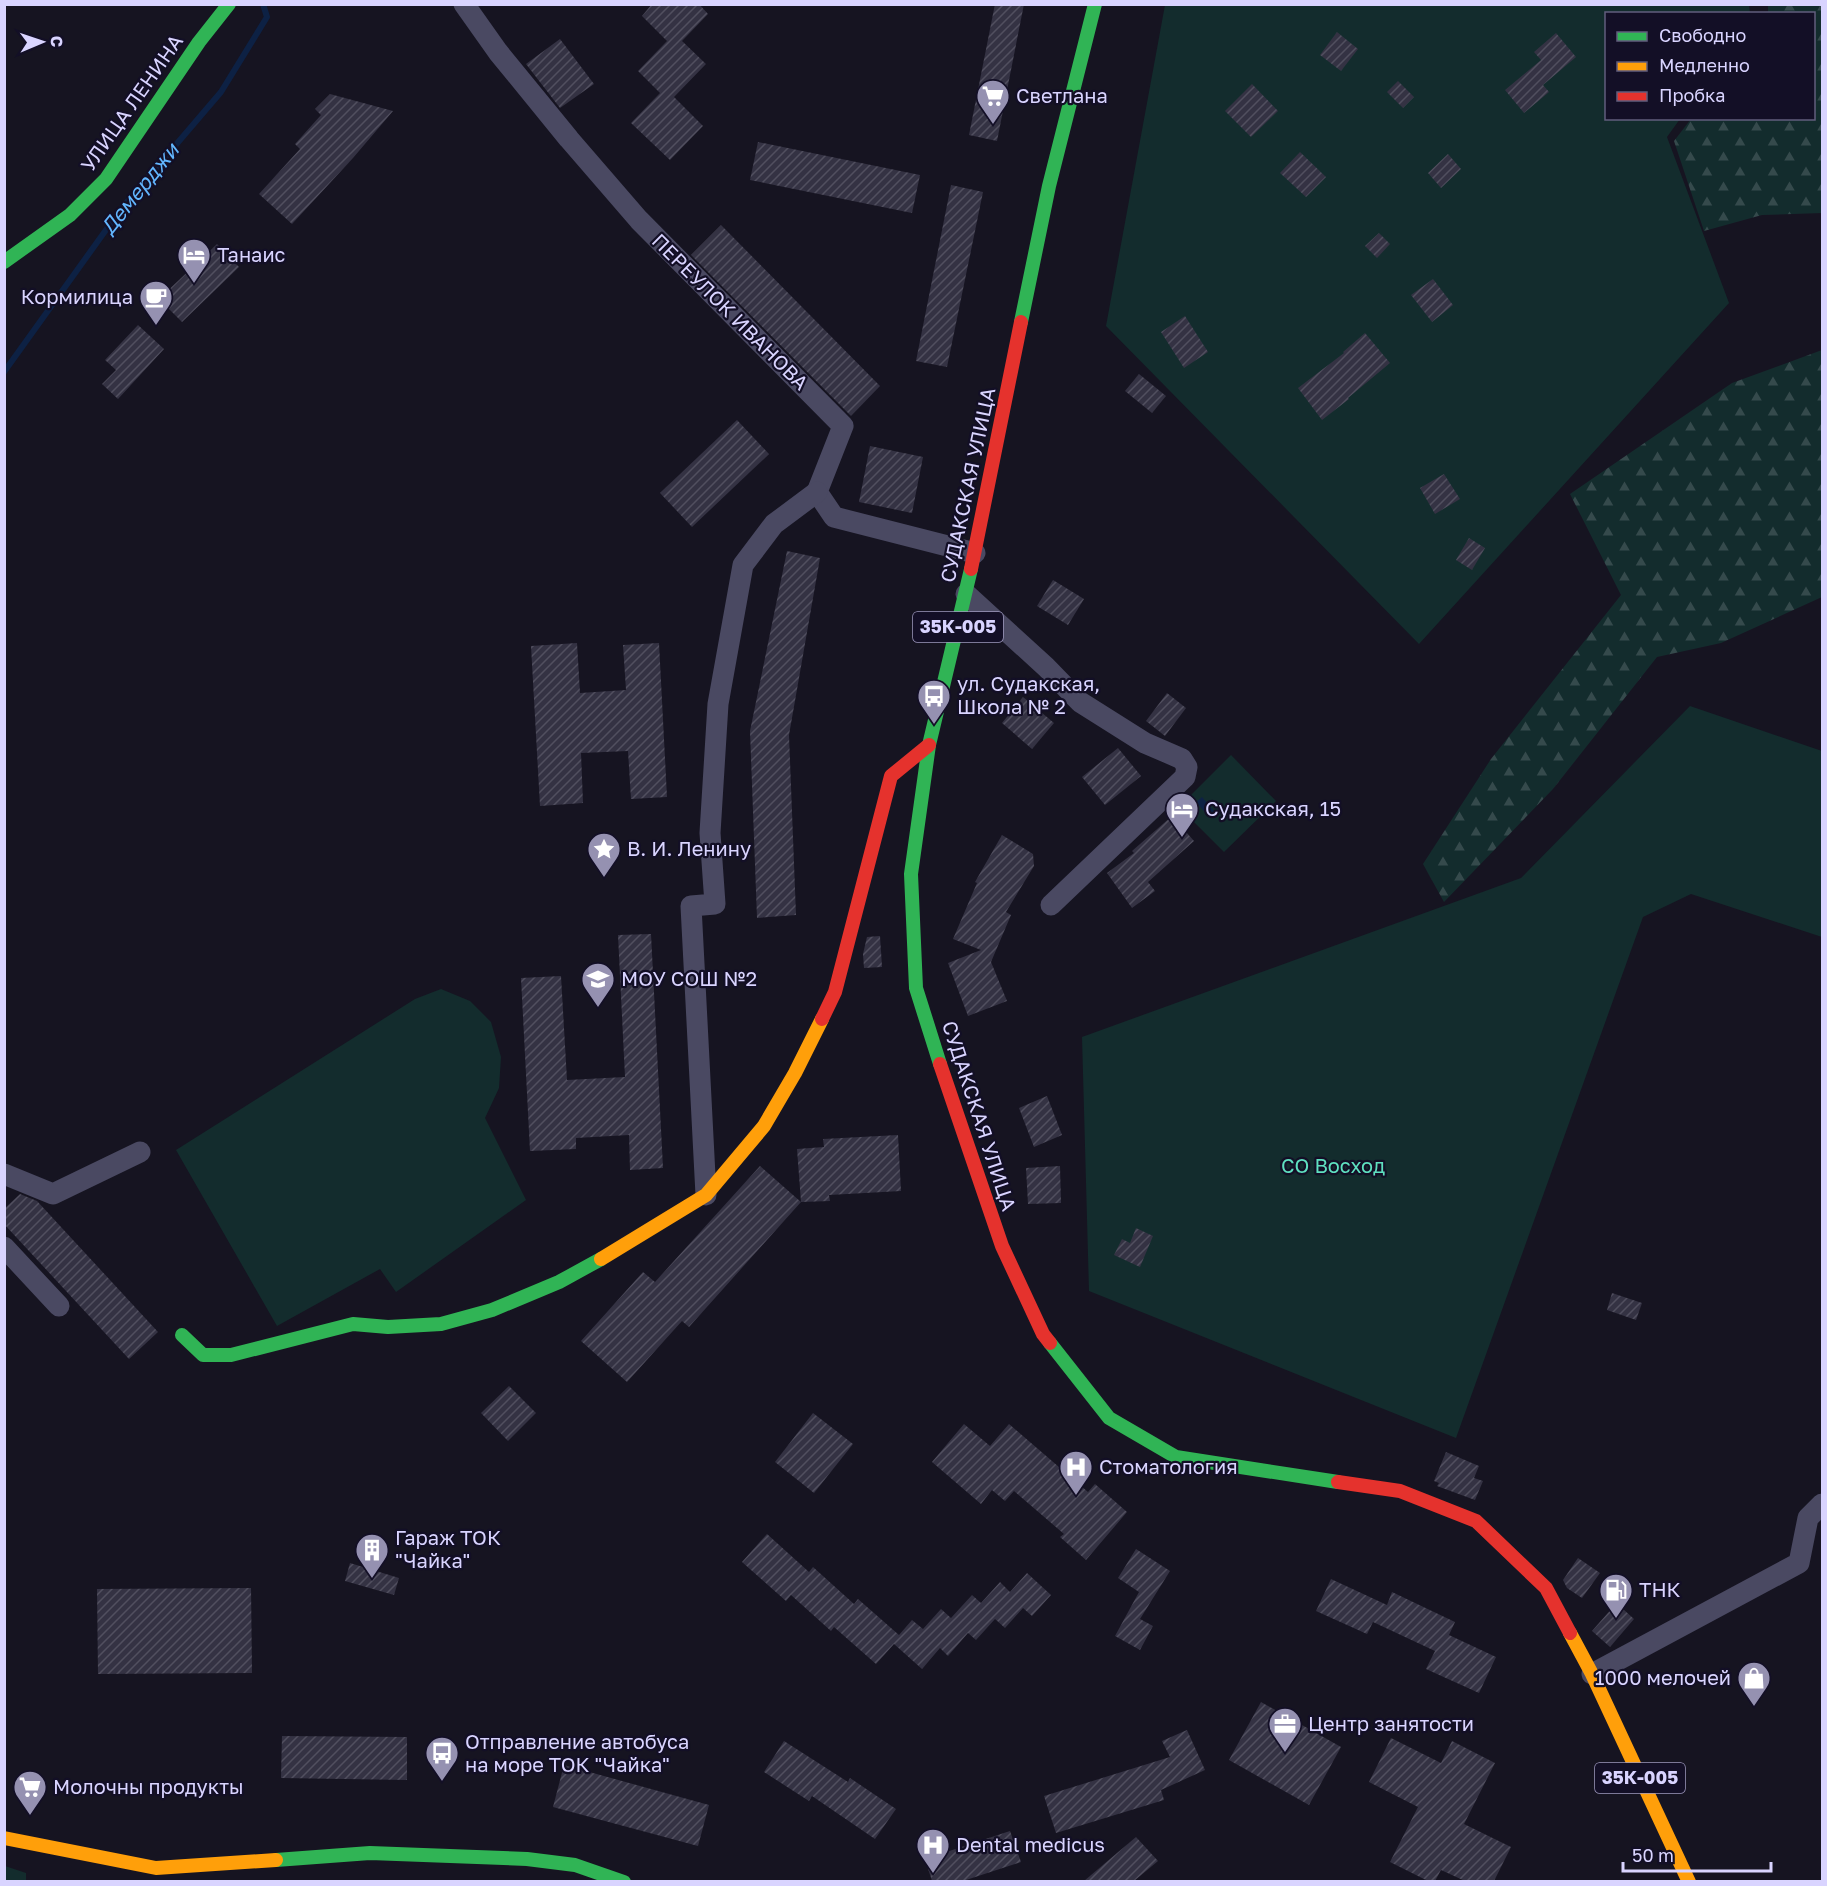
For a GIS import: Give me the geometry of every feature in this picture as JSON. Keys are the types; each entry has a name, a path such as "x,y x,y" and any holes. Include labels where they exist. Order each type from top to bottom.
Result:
{"main road":[{"name":"УЛИЦА ЛЕНИНА","path":"4,262 70,215 106,179 199,42 229,4"},
{"name":"СУДАКСКАЯ УЛИЦА","path":"1095,4 1049,186 975,553 929,745 911,874 916,988 947,1087 1002,1246 1043,1334 1109,1418 1176,1457 1400,1491 1476,1521 1546,1588 1592,1674 1689,1881"},
{"path":"182,1335 203,1355 231,1355 353,1324 388,1327 441,1324 492,1310 559,1282 620,1249 706,1196 764,1126 800,1063 835,992 891,776 929,745"},
{"path":"4,1838 155,1875 370,1853 527,1859 575,1865 624,1881"}],"street":[{"name":"ПЕРЕУЛОК ИВАНОВА","path":"464,4 498,52 568,139 639,220 843,426 817,492"},
{"path":"706,1196 691,906 715,904 710,833 718,704 743,565 774,524 817,492 834,517 975,553"},
{"path":"966,594 1080,702 1145,743 1182,759 1188,767 1185,777 1051,905"},
{"path":"4,1173 53,1194 140,1152"},
{"path":"4,1247 59,1306"},
{"path":"1592,1674 1799,1563 1808,1518 1822,1504"}],"green space":[{"path":"1165,5 1749,5 1750,12 1605,12 1605,120 1679,120 1667,137 1729,303 1419,644 1106,326"},
{"path":"1768,5 1822,5 1822,213 1762,215 1704,231 1674,141 1690,120 1815,120 1815,12 1768,12"},
{"path":"1822,350 1822,597 1721,643 1657,657 1553,789 1444,902 1423,864 1491,759 1621,595 1570,494 1732,383"},
{"name":"СО Восход","path":"1690,706 1822,751 1822,937 1691,894 1643,917 1456,1438 1089,1291 1082,1037 1521,878"},
{"path":"1231,755 1276,801 1224,852 1179,807"},
{"path":"441,989 470,1001 491,1022 501,1057 499,1088 485,1118 526,1200 396,1292 380,1269 277,1326 176,1150 415,999"},
{"path":"5,1866 26,1873 26,1881 5,1881"}],"water":[{"path":"1202,797 1216,813 1210,818 1196,802"}],"building":[{"path":"652,4 699,4 708,14 682,41 706,64 674,97 703,126 670,160 631,123 660,93 638,71 667,41 642,16"},
{"path":"995,4 1024,4 997,141 969,135"},
{"path":"1337,32 1358,49 1341,71 1320,55"},
{"path":"1556,33 1576,57 1543,85 1549,92 1524,113 1505,90 1541,60 1534,52"},
{"path":"560,39 594,84 560,108 526,64"},
{"path":"1398,81 1414,97 1403,108 1387,92"},
{"path":"1252,84 1278,111 1251,137 1225,111"},
{"path":"330,94 393,111 292,224 259,194 300,149 295,144 321,115 315,109"},
{"path":"758,142 920,175 912,213 750,180"},
{"path":"1300,152 1326,177 1306,197 1280,173"},
{"path":"1448,154 1461,169 1441,188 1428,173"},
{"path":"951,185 983,192 947,367 916,361"},
{"path":"721,225 880,386 851,416 691,255"},
{"path":"1379,233 1390,244 1377,258 1365,246"},
{"path":"217,244 239,267 182,322 159,299"},
{"path":"1433,279 1453,305 1432,322 1411,295"},
{"path":"1185,316 1208,352 1184,368 1161,332"},
{"path":"138,325 164,349 118,399 102,384 116,370 105,360"},
{"path":"1365,333 1390,363 1322,420 1298,388 1344,353"},
{"path":"1139,374 1166,396 1152,413 1125,391"},
{"path":"737,420 769,454 692,527 660,493"},
{"path":"870,446 923,457 912,513 859,502"},
{"path":"1444,474 1460,499 1435,514 1420,488"},
{"path":"1469,538 1485,548 1472,570 1456,560"},
{"path":"787,551 820,558 789,735 796,915 757,918 750,731"},
{"path":"1053,580 1084,599 1068,625 1037,606"},
{"path":"577,643 580,693 626,690 623,645 659,643 667,797 631,799 628,751 581,753 583,803 540,806 531,646"},
{"path":"1167,693 1186,708 1165,736 1146,721"},
{"path":"1023,697 1054,723 1032,749 1002,723"},
{"path":"1118,748 1141,776 1105,805 1082,777"},
{"path":"1172,816 1194,841 1148,882 1155,891 1132,908 1107,873 1134,853 1132,851"},
{"path":"1002,835 1033,854 1034,866 1006,912 1011,915 991,962 1007,1001 968,1016 948,963 981,950 953,939 977,883 975,882"},
{"path":"651,934 663,1168 630,1170 629,1135 576,1138 576,1149 530,1151 521,978 561,976 567,1080 625,1077 618,935"},
{"path":"880,936 882,967 864,968 863,954 867,937"},
{"path":"1047,1096 1062,1135 1034,1147 1019,1108"},
{"path":"898,1135 901,1191 829,1195 830,1201 801,1202 797,1149 824,1147 823,1139"},
{"path":"760,1166 801,1202 689,1327 682,1321 627,1382 581,1341 643,1272 655,1282"},
{"path":"1060,1166 1061,1203 1028,1204 1026,1168"},
{"path":"20,1194 37,1201 158,1332 129,1359 4,1224 4,1209"},
{"path":"1136,1228 1153,1236 1140,1267 1114,1255 1122,1239 1130,1243"},
{"path":"1612,1293 1642,1303 1636,1320 1607,1310"},
{"path":"509,1386 536,1413 508,1441 481,1413"},
{"path":"813,1413 853,1444 814,1493 775,1462"},
{"path":"964,1424 990,1446 1009,1424 1088,1492 1095,1484 1127,1512 1086,1560 1060,1537 1064,1534 1014,1491 1005,1501 992,1490 981,1504 932,1462"},
{"path":"1446,1452 1479,1466 1474,1478 1483,1481 1475,1500 1437,1486 1439,1483 1434,1481"},
{"path":"767,1534 809,1572 813,1567 854,1604 858,1599 899,1635 912,1620 923,1629 941,1609 951,1618 972,1595 981,1603 1000,1582 1010,1592 1027,1573 1051,1595 1032,1616 1023,1608 1005,1628 995,1619 976,1640 968,1633 948,1656 940,1648 922,1669 894,1644 876,1664 834,1627 831,1631 791,1595 786,1601 742,1562"},
{"path":"1136,1549 1170,1571 1140,1619 1153,1626 1140,1650 1115,1636 1139,1592 1118,1578"},
{"path":"1578,1558 1600,1573 1582,1598 1567,1588 1563,1580"},
{"name":"Гараж ТОК \"Чайка\"","path":"350,1563 399,1578 394,1595 345,1581"},
{"path":"1331,1579 1387,1605 1392,1592 1455,1622 1449,1635 1496,1657 1479,1693 1426,1669 1435,1651 1373,1622 1367,1634 1316,1611"},
{"path":"251,1588 252,1673 98,1674 97,1589"},
{"path":"1614,1606 1620,1612 1623,1609 1634,1619 1610,1647 1592,1631"},
{"name":"Центр занятости","path":"1261,1702 1341,1747 1309,1805 1229,1760"},
{"path":"1187,1730 1205,1770 1161,1790 1164,1800 1056,1833 1044,1796 1170,1757 1162,1741"},
{"path":"282,1736 407,1737 407,1780 281,1778"},
{"path":"1391,1738 1441,1763 1452,1741 1495,1763 1464,1824 1511,1847 1494,1881 1465,1881 1441,1870 1435,1881 1428,1881 1390,1862 1418,1807 1369,1782"},
{"path":"784,1741 848,1782 850,1778 896,1809 875,1839 812,1796 809,1801 764,1772"},
{"path":"564,1765 709,1805 698,1846 553,1807"},
{"path":"1010,1831 1021,1862 963,1881 932,1881 925,1859"},
{"path":"1136,1837 1158,1861 1134,1881 1084,1881"}],"waterway":[{"name":"Демерджи","path":"4,372 121,209 221,92 267,17 263,4"}],"traffic: fast":[{"path":"4,262 70,215 106,179 199,42 229,4"},
{"path":"1021,322 1049,186 1095,4"},
{"path":"940,1064 916,988 911,874 929,745 971,569"},
{"path":"182,1335 203,1355 231,1355 353,1324 388,1327 441,1324 492,1310 559,1282 601,1259"},
{"path":"1050,1343 1109,1418 1176,1457 1338,1482"},
{"path":"276,1860 370,1853 527,1859 575,1865 624,1882"}],"traffic: slow":[{"path":"601,1259 706,1195 764,1126 795,1073 822,1019"},
{"path":"1570,1633 1592,1674 1689,1882"},
{"path":"4,1838 156,1868 276,1860"}],"traffic: jam":[{"path":"971,569 1021,322"},
{"path":"822,1019 835,992 891,776 929,745"},
{"path":"940,1064 1002,1246 1043,1334 1050,1343"},
{"path":"1338,1482 1400,1491 1476,1521 1546,1588 1570,1633"}],"place":[{"name":"Светлана","path":"993,125"},
{"name":"Танаис","path":"194,284"},
{"name":"Кормилица","path":"156,326"},
{"name":"ул. Судакская, Школа № 2","path":"934,725"},
{"name":"Судакская, 15","path":"1182,838"},
{"name":"В. И. Ленину","path":"604,878"},
{"name":"МОУ СОШ №2","path":"598,1008"},
{"name":"Стоматология","path":"1076,1496"},
{"name":"Гараж ТОК \"Чайка\"","path":"372,1579"},
{"name":"ТНК","path":"1616,1619"},
{"name":"1000 мелочей","path":"1754,1707"},
{"name":"Центр занятости","path":"1285,1753"},
{"name":"Отправление автобуса на море ТОК \"Чайка\"","path":"442,1782"},
{"name":"Молочны продукты","path":"30,1816"},
{"name":"Dental medicus","path":"933,1874"}]}
